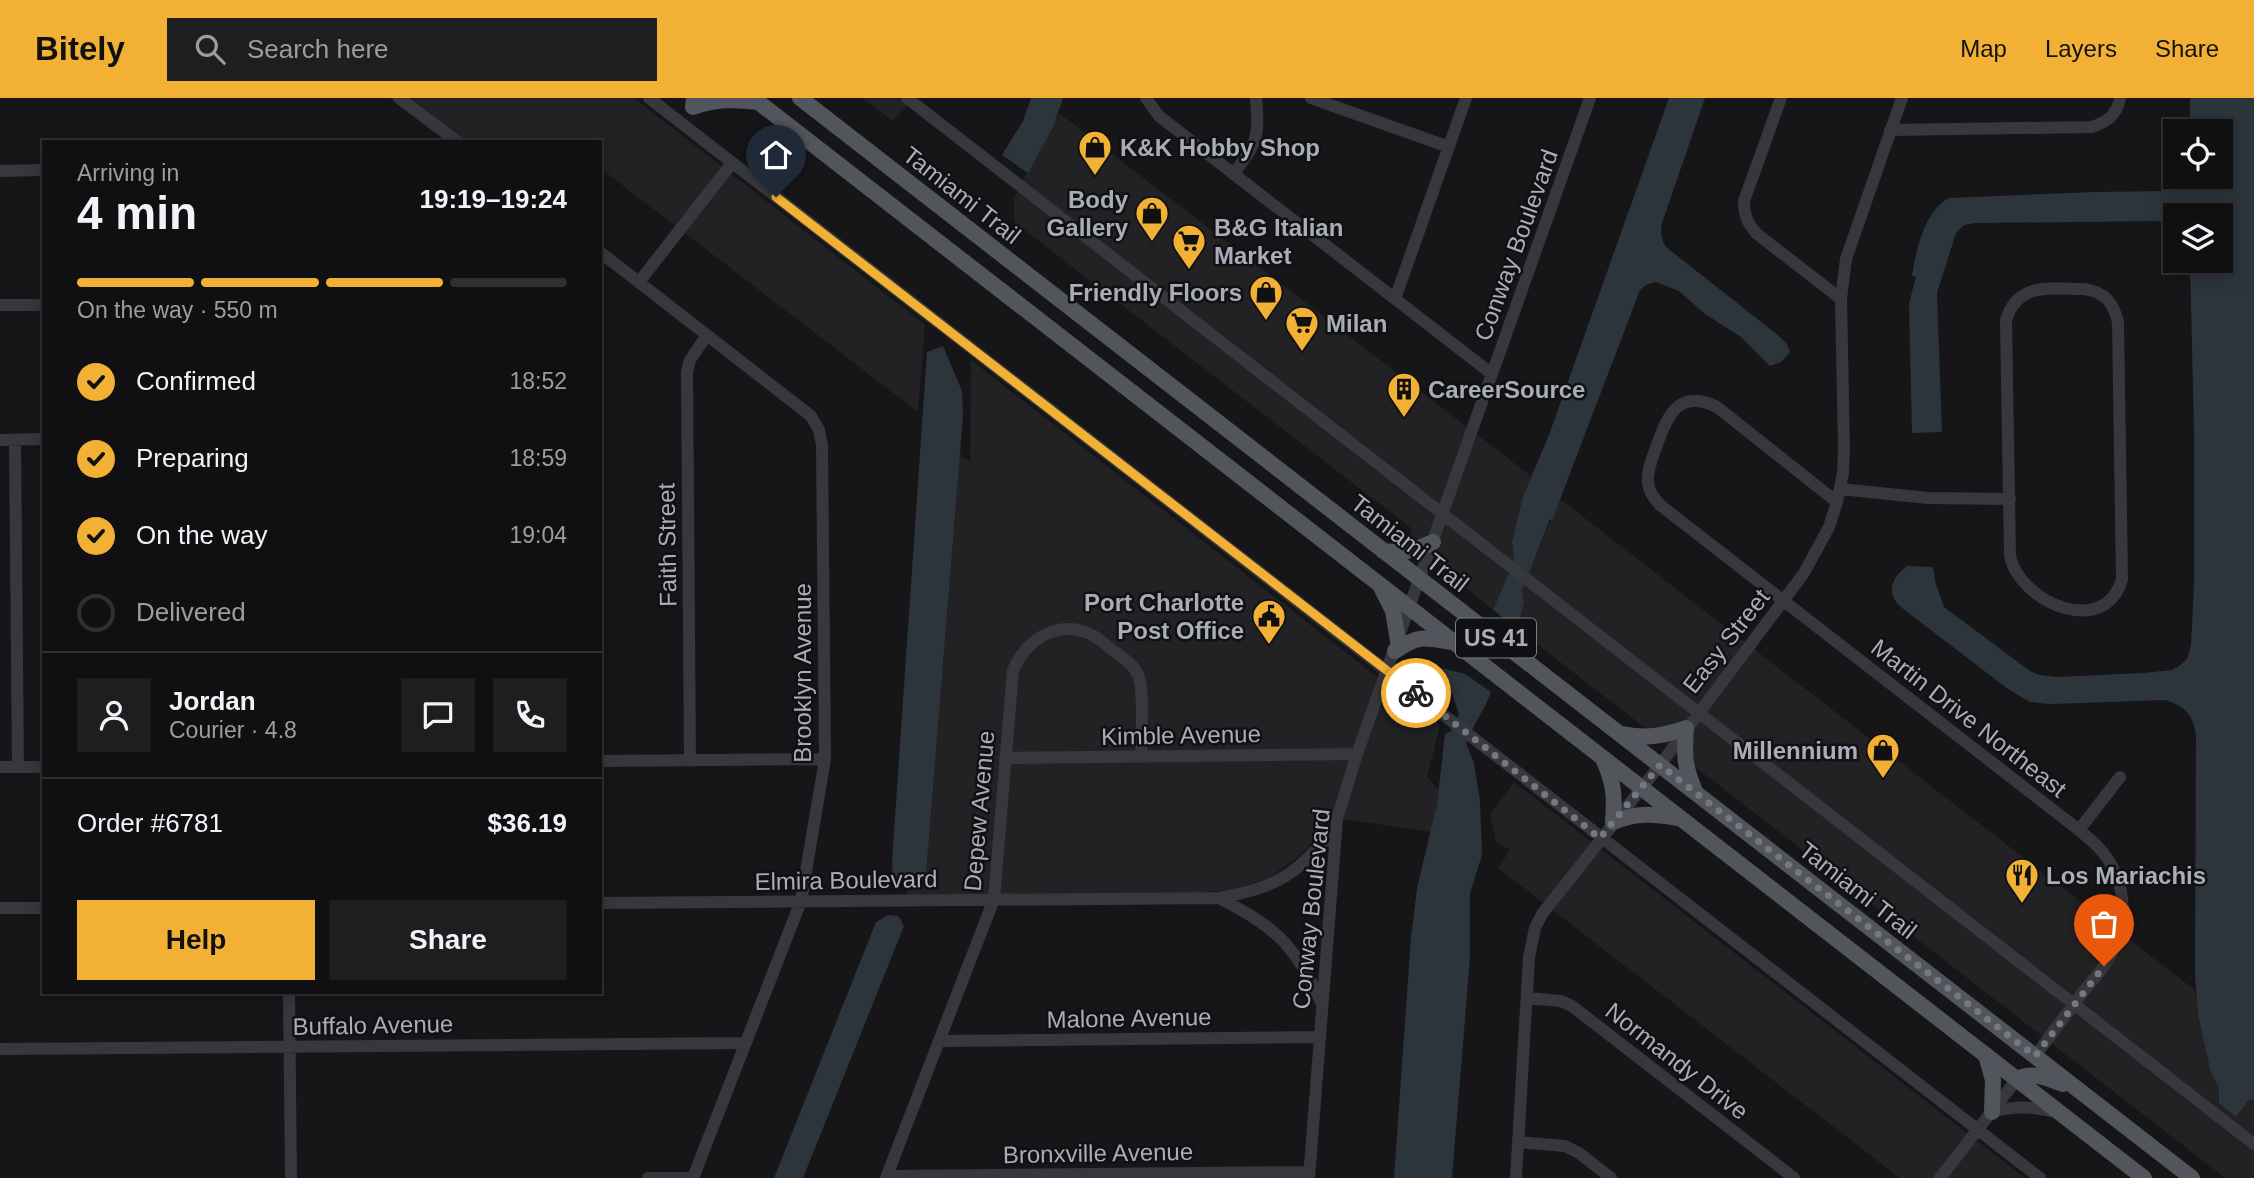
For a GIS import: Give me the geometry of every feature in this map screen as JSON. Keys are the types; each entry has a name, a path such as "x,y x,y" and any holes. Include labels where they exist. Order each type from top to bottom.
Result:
{"main road":[{"name":"Tamiami Trail","path":"800,98 2192,1178"},
{"name":"Tamiami Trail","path":"756,100 2144,1178"},
{"path":"696,101 756,100"},
{"path":"1383,551 1406,553 1433,542"},
{"path":"1379,583 1393,611 1396,646 1420,638 1455,642"},
{"path":"1619,734 1641,738 1661,737 1686,728 1685,768 1696,793"},
{"path":"1602,757 1613,781 1614,822 1631,815 1681,818"},
{"path":"1986,1055 1993,1080 1992,1112"},
{"path":"2017,1079 2025,1075 2038,1075 2075,1088"}],"street":[{"path":"399,98 455,140"},
{"path":"649,98 2040,1178"},
{"name":"Tamiami Trail","path":"908,98 2254,1143"},
{"path":"922,109 930,98"},
{"path":"1146,98 1159,116 1492,374"},
{"path":"1233,174 1247,156 1258,134 1256,98"},
{"path":"1311,98 1449,147"},
{"path":"1395,299 1466,98"},
{"name":"Conway Boulevard","path":"1309,1175 1337,819 1357,754 1590,98"},
{"path":"1781,98 1744,201 1744,213 1748,224 1757,234 1840,299"},
{"name":"Easy Street","path":"1516,1178 1529,957 1535,928 1549,904 1660,765 1811,563 1823,541 1837,502 1844,449 1840,299 1849,247 1902,98"},
{"path":"1890,130 2092,127 2104,123 2113,115 2120,98"},
{"path":"681,123 696,101"},
{"path":"437,140 444,131"},
{"path":"639,282 732,163"},
{"path":"0,171 42,170"},
{"name":"Brooklyn Avenue","path":"602,254 811,416 819,430 822,445 825,759 801,901 693,1178"},
{"path":"2084,289 2096,291 2107,297 2115,307 2118,322 2122,579 2119,591 2111,601 2101,607 2089,609 2062,609 2049,603 2020,579 2013,569 2010,556 2010,499 2007,320 2010,308 2017,298 2028,292 2084,289"},
{"path":"0,305 42,305"},
{"name":"Faith Street","path":"690,761 687,372 690,360 708,335"},
{"name":"Martin Drive Northeast","path":"1837,502 1717,407 1705,401 1692,401 1671,412 1648,472 1648,485 1652,496 1660,505 2079,830 2098,847 2115,870 2120,884 2123,912 2122,927 2112,954 2035,1056"},
{"path":"0,440 42,439"},
{"path":"15,440 18,767"},
{"path":"1840,489 1928,498 2010,499"},
{"name":"Depew Avenue","path":"886,1177 995,899 1013,670 1030,644 1042,635 1057,630 1088,633 1132,665 1141,688 1141,757"},
{"name":"Kimble Avenue","path":"1005,758 1357,754"},
{"path":"602,761 825,759"},
{"path":"0,767 42,767"},
{"path":"2079,830 2120,777"},
{"name":"Elmira Boulevard","path":"602,903 1219,898 1256,890 1281,879 1303,863 1321,842 1336,832"},
{"name":"Elmira Boulevard","path":"1219,898 1258,919 1279,935 1305,969 1322,1005"},
{"path":"0,908 42,908"},
{"path":"289,994 291,1178"},
{"name":"Normandy Drive","path":"1527,998 1561,1001 1572,1006 1794,1178"},
{"name":"Malone Avenue","path":"939,1041 1320,1037"},
{"name":"Buffalo Avenue","path":"0,1049 746,1043"},
{"path":"1940,1178 2017,1079"},
{"path":"1992,1112 2027,1106 2060,1113"},
{"path":"1518,1142 1565,1146 1579,1153 1611,1178"},
{"name":"Bronxville Avenue","path":"886,1177 1309,1175"},
{"path":"648,1178 693,1178"}],"shaded area":[{"path":"389,98 634,98 925,325 918,412 602,170 602,140 443,140"},
{"path":"862,98 914,98 893,121"},
{"path":"1031,98 1063,98 1053,127 1028,173 1002,155 1023,121"},
{"path":"1669,98 1705,98 1662,223 1661,236 1664,244 1779,336 1790,352 1781,362 1770,366 1741,337 1705,314 1679,291 1656,282 1640,290 1553,518 1549,521 1522,591 1524,602 1515,627 1493,610 1514,561 1512,542 1523,496 1549,435"},
{"path":"2190,98 2254,98 2254,1099 2248,1101 2236,1117 2219,1103 2219,1088 2211,1073 2198,1015 2195,974 2196,735 2190,716 2183,708 2165,700 2050,704 2030,702 2008,689 1902,608 1892,592 1894,581 1907,566 1933,567 1944,607 2039,675 2058,677 2172,670 2187,659 2191,645 2194,586 2190,273 2233,273 2233,203 2163,203 2163,223 1964,225 1956,233 1937,293 1942,432 1912,433 1909,304 1916,276 1912,276 1923,232 1933,212 1949,198 2233,189 2233,119 2190,119"},
{"path":"1059,113 1531,476 1523,496 1512,542 1514,561 1493,610 1410,541 1411,528 1014,222 1014,197"},
{"path":"943,346 962,391 963,417 926,875 908,880 893,877 892,861 927,352"},
{"path":"971,360 1440,726 1427,777 1439,791 1432,832 1328,817 1319,835 1300,856 1268,878 1234,889 1199,893 906,895 908,880 926,875 960,455 970,462"},
{"path":"1560,499 2196,991 2198,1015 2211,1072 2219,1088 2219,1103 2236,1117 2248,1101 2254,1099 2254,1178 2225,1178 1515,627 1524,602 1522,591 1528,572"},
{"path":"1442,668 1465,674 1491,692 1466,743 1474,763 1480,801 1482,855 1470,893 1470,957 1452,1178 1394,1178 1411,937 1417,888 1437,804 1445,734 1451,731 1459,714 1451,690 1437,677"},
{"path":"1514,782 2025,1178 1900,1178 1498,868 1510,850 1496,842 1490,814"},
{"path":"888,915 898,916 904,926 803,1178 774,1178 876,922"}],"way so far":[{"path":"1416,693 1600,838 1660,765 2035,1056 2104,966"}],"place":[{"name":"K&K Hobby Shop","path":"1095,177"},
{"name":"Body Gallery","path":"1152,243"},
{"name":"B&G Italian Market","path":"1189,271"},
{"name":"Friendly Floors","path":"1266,322"},
{"name":"Milan","path":"1302,353"},
{"name":"CareerSource","path":"1404,419"},
{"name":"Port Charlotte Post Office","path":"1269,646"},
{"name":"Millennium","path":"1883,780"},
{"name":"Los Mariachis","path":"2022,905"}],"route":[{"path":"776,197 1416,693"}]}
